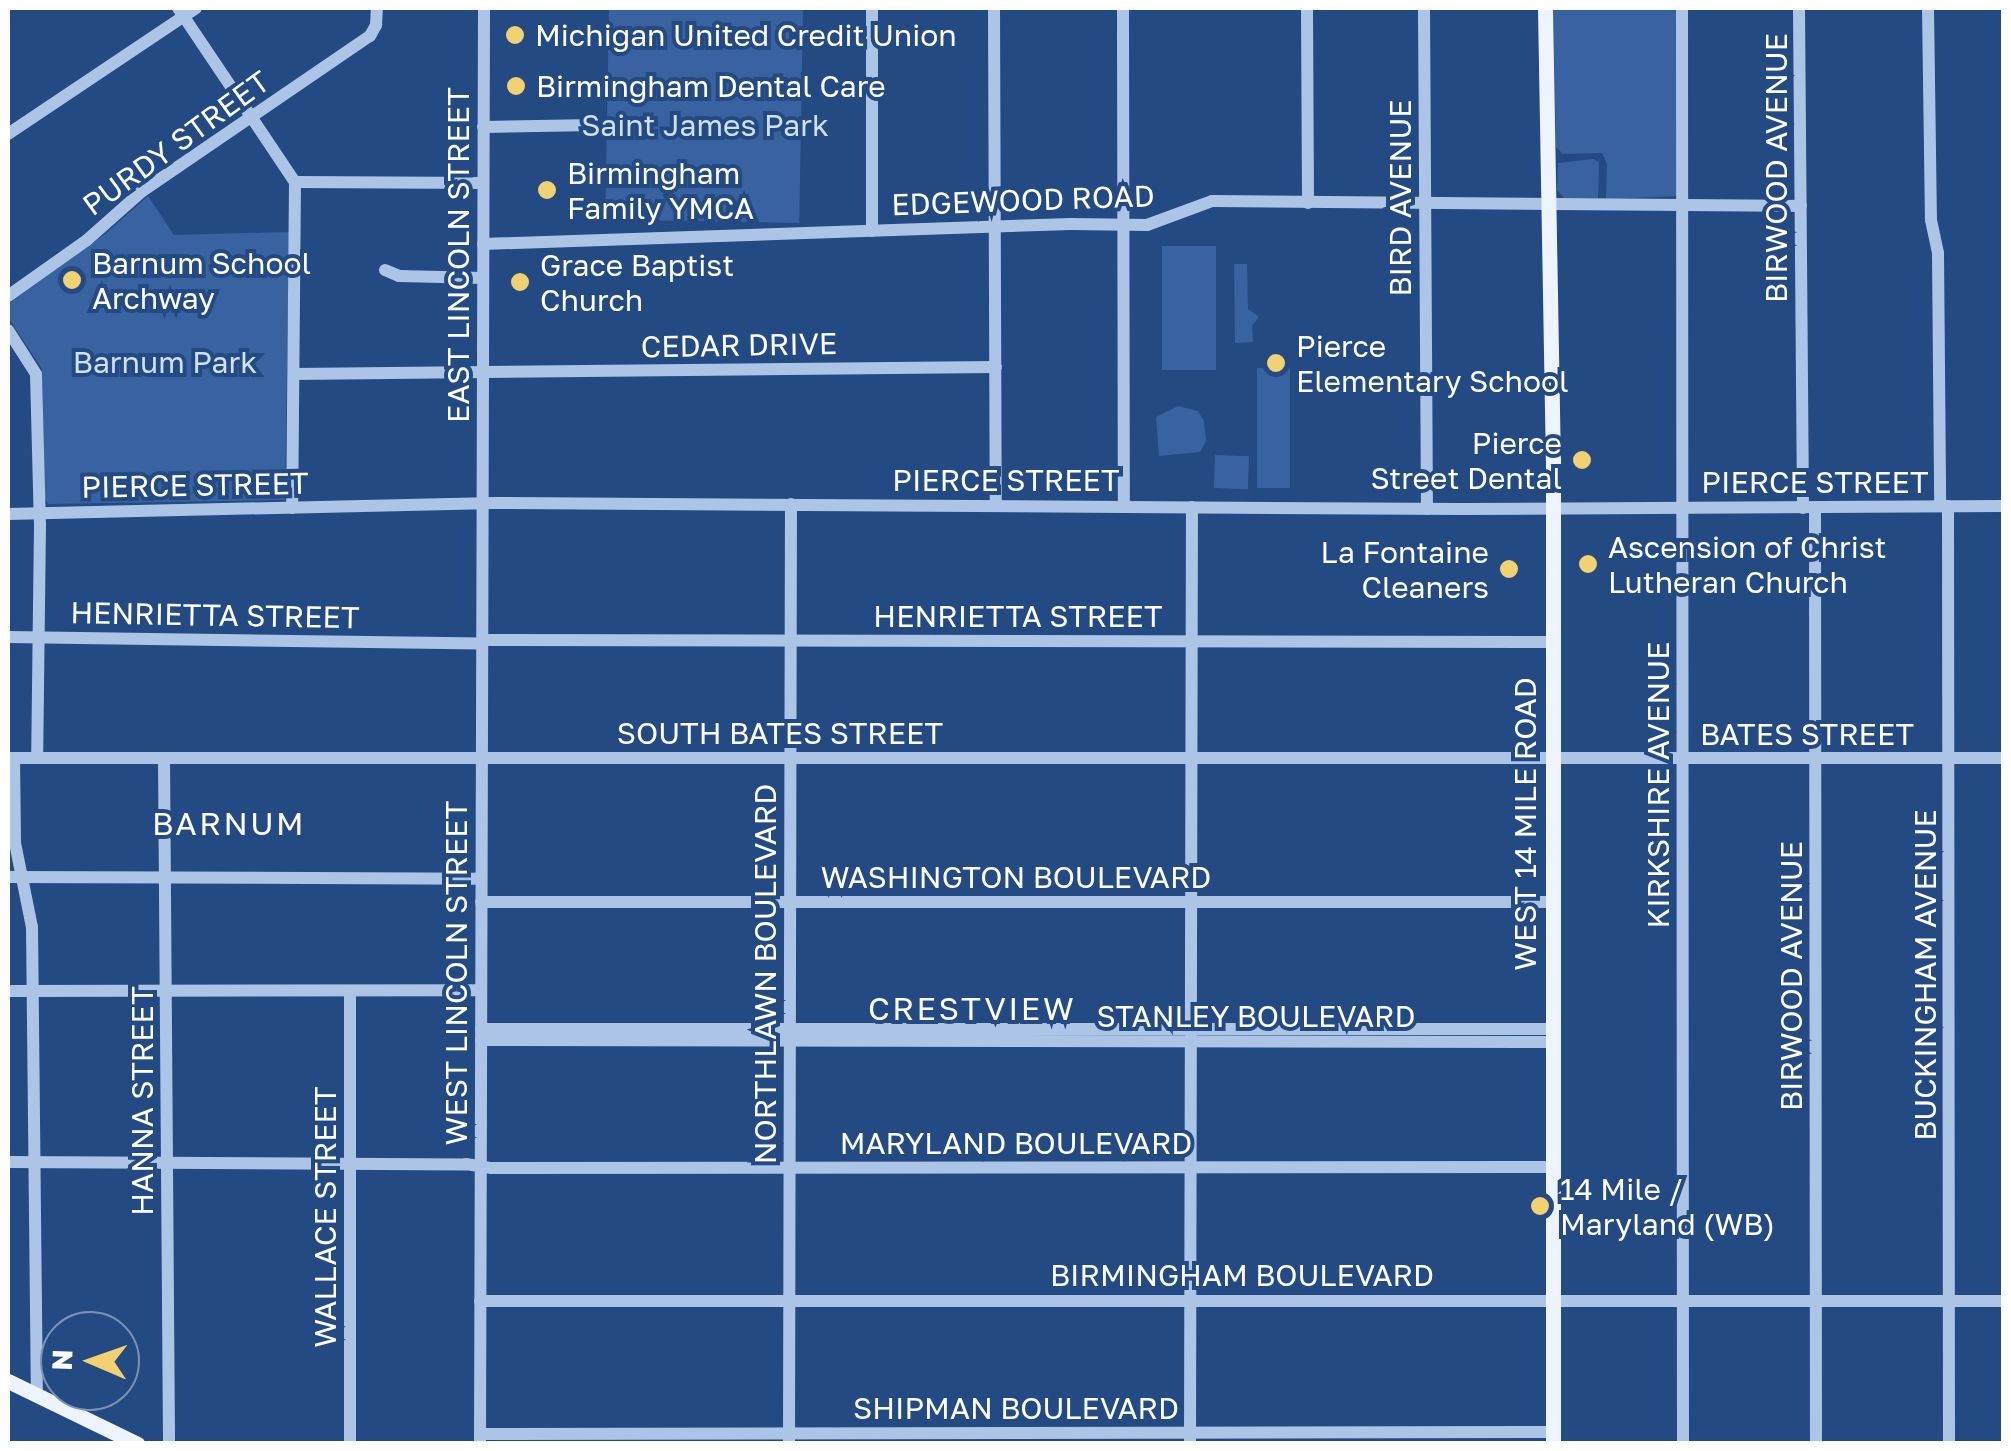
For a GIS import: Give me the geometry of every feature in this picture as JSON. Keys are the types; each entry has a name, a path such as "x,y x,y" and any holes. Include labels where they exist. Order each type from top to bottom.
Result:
{"main road":[{"name":"WEST 14 MILE ROAD","path":"1545,8 1554,508 1553,1438"},
{"path":"8,1380 138,1444"}],"street":[{"name":"PURDY STREET","path":"8,296 87,240 141,192 375,31 377,8"},
{"name":"EAST LINCOLN STREET","path":"482,503 484,8"},
{"path":"872,8 872,231"},
{"path":"994,8 996,505"},
{"path":"1123,8 1124,506"},
{"path":"1307,8 1308,204"},
{"name":"BIRD AVENUE","path":"1424,8 1427,508"},
{"name":"KIRKSHIRE AVENUE","path":"1682,8 1683,1444"},
{"name":"BIRWOOD AVENUE","path":"1800,8 1801,206 1816,759 1816,1444"},
{"name":"BUCKINGHAM AVENUE","path":"1928,8 1930,220 1938,253 1950,759 1949,1444"},
{"path":"8,134 186,10 295,182 292,508"},
{"path":"483,128 596,125"},
{"path":"295,182 483,183"},
{"name":"EDGEWOOD ROAD","path":"483,244 1124,225 1158,223 1212,202 1801,206"},
{"path":"385,270 399,276 483,278"},
{"path":"8,330 36,374 40,513 38,758"},
{"name":"CEDAR DRIVE","path":"294,374 996,366"},
{"name":"PIERCE STREET","path":"8,514 482,503 1427,508 2004,506"},
{"name":"WEST LINCOLN STREET","path":"480,1439 482,503"},
{"name":"NORTHLAWN BOULEVARD","path":"789,1439 791,504"},
{"path":"1190,1438 1192,507"},
{"name":"HENRIETTA STREET","path":"8,637 482,642 1553,642"},
{"path":"11,758 15,877 31,907 37,1395"},
{"name":"SOUTH BATES STREET","path":"11,758 1552,761"},
{"name":"HANNA STREET","path":"164,758 169,1444"},
{"name":"BATES STREET","path":"1552,761 2004,758"},
{"path":"15,877 481,879"},
{"name":"WASHINGTON BOULEVARD","path":"481,902 1552,902"},
{"path":"8,991 481,990"},
{"name":"WALLACE STREET","path":"350,991 350,1444"},
{"name":"STANLEY BOULEVARD","path":"481,1034 1551,1035"},
{"name":"MARYLAND BOULEVARD","path":"8,1162 790,1168 1552,1167"},
{"name":"BIRMINGHAM BOULEVARD","path":"480,1300 2004,1301"},
{"name":"SHIPMAN BOULEVARD","path":"480,1439 1553,1438"}],"green space":[{"name":"Saint James Park","path":"609,8 803,8 799,223 605,220"},
{"path":"1553,8 1677,8 1678,196 1606,199 1607,164 1602,153 1563,154 1556,147"},
{"path":"1593,159 1599,162 1598,198 1564,198 1557,190 1558,163"},
{"name":"Barnum Park","path":"148,196 174,235 289,232 285,500 48,504 45,498 42,369 8,317 8,304 105,234"},
{"path":"1162,246 1216,246 1216,370 1162,370"},
{"path":"1234,264 1247,264 1248,309 1259,317 1252,326 1253,342 1235,343"},
{"path":"1257,368 1290,368 1290,488 1257,488"},
{"path":"1178,406 1198,411 1204,421 1206,441 1200,452 1159,456 1156,417"},
{"path":"1215,455 1249,456 1248,489 1214,488"}],"place":[{"name":"Michigan United Credit Union","path":"515,35"},
{"name":"Birmingham Dental Care","path":"516,86"},
{"name":"Birmingham Family YMCA","path":"547,190"},
{"name":"Barnum School Archway","path":"72,280"},
{"name":"Grace Baptist Church","path":"520,282"},
{"name":"Pierce Elementary School","path":"1276,363"},
{"name":"Pierce Street Dental","path":"1582,460"},
{"name":"Ascension of Christ Lutheran Church","path":"1588,564"},
{"name":"La Fontaine Cleaners","path":"1509,569"},
{"name":"14 Mile / Maryland (WB)","path":"1540,1206"}],"district":[{"name":"BARNUM","path":"229,823"},
{"name":"CRESTVIEW","path":"972,1008"}]}
